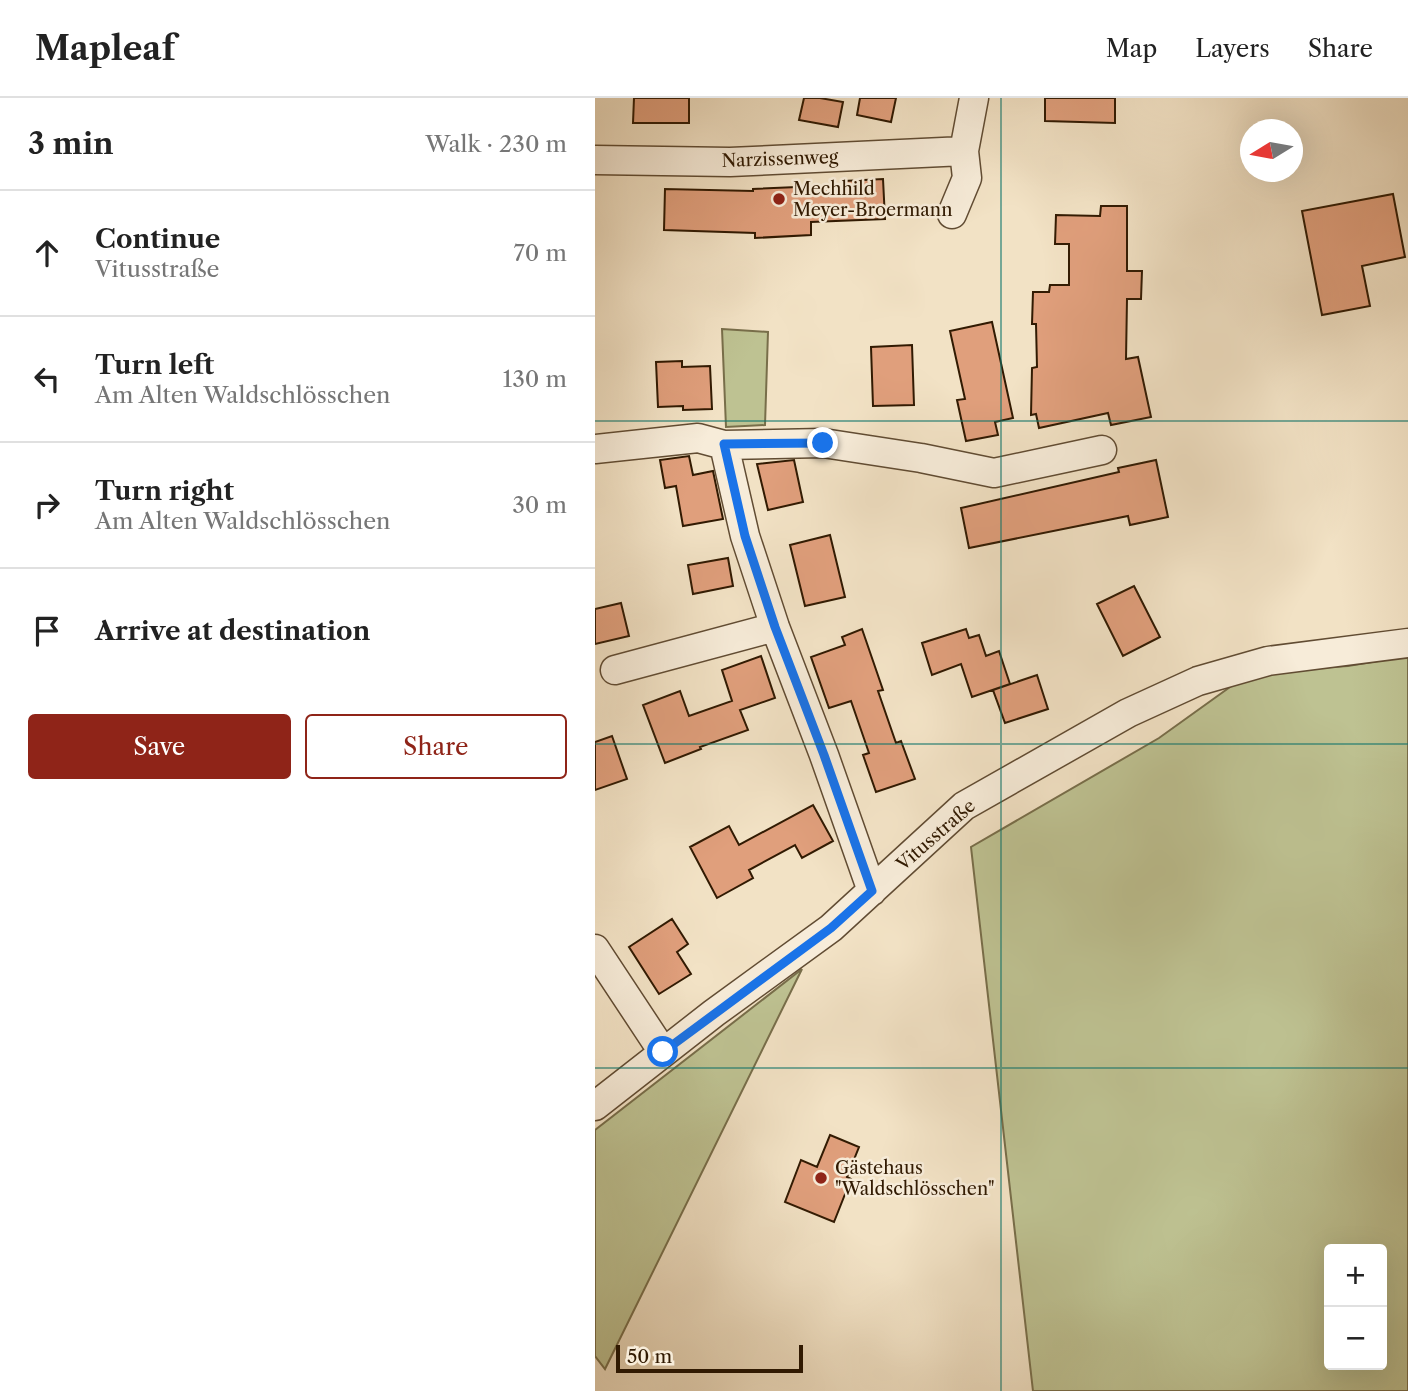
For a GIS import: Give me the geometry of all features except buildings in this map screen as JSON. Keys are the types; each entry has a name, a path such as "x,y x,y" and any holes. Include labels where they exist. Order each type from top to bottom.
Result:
{"street":[{"path":"952,214 967,178 964,151 974,98"},
{"name":"Narzissenweg","path":"595,160 730,162 964,151"},
{"path":"595,449 698,438 724,444 823,443 921,458 994,473 1102,450"},
{"path":"724,444 745,536 775,627 872,891"},
{"path":"615,670 775,627"},
{"name":"Vitusstraße","path":"595,1106 663,1052 831,928 964,806 1128,713 1198,681 1268,662 1408,643"},
{"path":"595,949 663,1052"}],"green space":[{"path":"722,329 768,332 765,425 726,427"},
{"path":"1408,656 1408,1391 1033,1391 971,847 1159,738 1251,672 1348,666"},
{"path":"802,969 605,1369 595,1356 595,1130"}],"place":[{"name":"Mechhild Meyer-Broermann","path":"779,199"},
{"name":"Gästehaus \"Waldschlösschen\"","path":"821,1178"}],"route":[{"path":"663,1052 831,928 872,891 775,627 745,536 724,444 823,443"}]}
